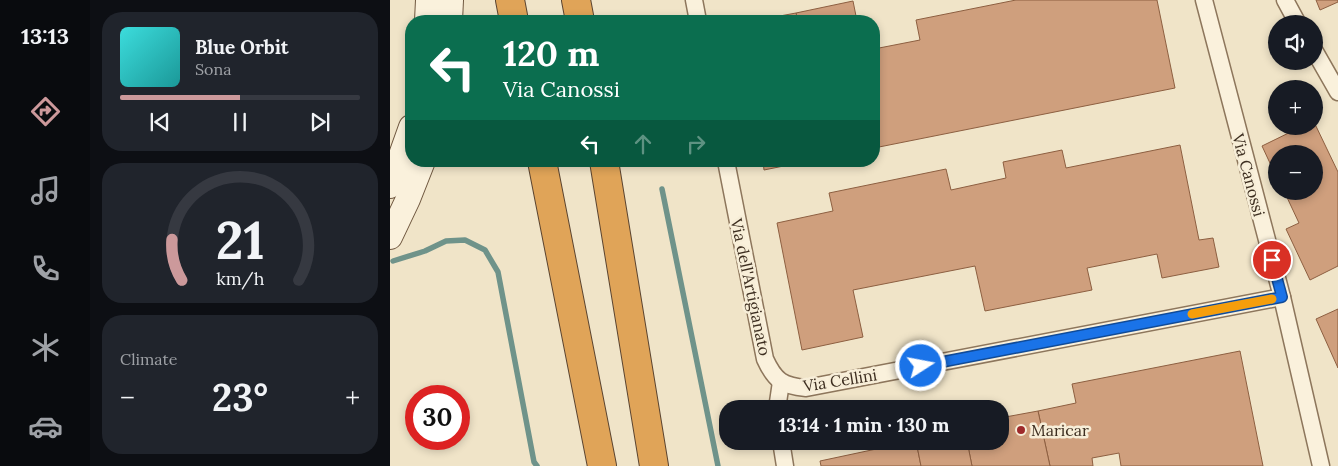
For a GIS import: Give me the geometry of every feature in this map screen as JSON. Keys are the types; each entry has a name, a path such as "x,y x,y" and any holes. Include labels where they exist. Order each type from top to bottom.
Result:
{"highway":[{"path":"510,0 513,15"},
{"path":"576,0 579,15"},
{"path":"543,167 602,466"},
{"path":"605,167 654,466"}],"street":[{"path":"428,0 428,15"},
{"path":"450,0 450,15"},
{"path":"694,0 697,15"},
{"name":"Via Canossi","path":"1204,0 1282,297 1321,466"},
{"path":"1285,0 1293,15"},
{"path":"1323,66 1338,92"},
{"path":"390,186 405,144"},
{"path":"390,237 421,167"},
{"name":"Via dell'Artigianato","path":"727,167 765,360 771,372 781,382"},
{"name":"Via Cellini","path":"781,382 791,387 806,388 1282,297"},
{"path":"778,400 781,382"},
{"path":"783,450 786,466"}],"building":[{"path":"1016,0 1157,0 1175,88 880,147 880,48 920,40 916,20"},
{"path":"1316,0 1338,0 1338,2 1320,10"},
{"path":"853,1 856,15 796,15 796,13"},
{"path":"1285,135 1320,135 1338,172 1338,266 1310,280 1286,229 1299,223 1288,200 1323,200 1323,145 1268,145 1268,159 1262,146"},
{"path":"1180,145 1199,240 1213,238 1219,267 1162,278 1157,254 1087,268 1092,290 985,311 975,266 853,290 863,337 802,350 777,223 833,211 829,193 946,169 951,190 1006,178 1003,162 1062,150 1066,168"},
{"path":"764,167 779,167 764,170"},
{"path":"1338,309 1338,368 1316,319"},
{"path":"1240,351 1263,466 1121,466 1119,453 1092,458 1093,466 1050,466 1038,411 1076,403 1072,384"},
{"name":"Maricar","path":"1038,411 1050,466 972,466 969,450 1009,450 1009,416"},
{"path":"872,450 918,450 921,466 821,466 820,461"},
{"path":"918,450 969,450 972,466 921,466"}],"waterway":[{"path":"662,189 718,466"},
{"path":"393,261 425,251 446,241 465,240 485,250 498,272 534,462 537,466"}],"slow traffic":[{"path":"1192,314 1272,299"}],"place":[{"name":"Maricar","path":"1021,430"}],"route":[{"path":"921,366 1282,297 1272,260"}]}
